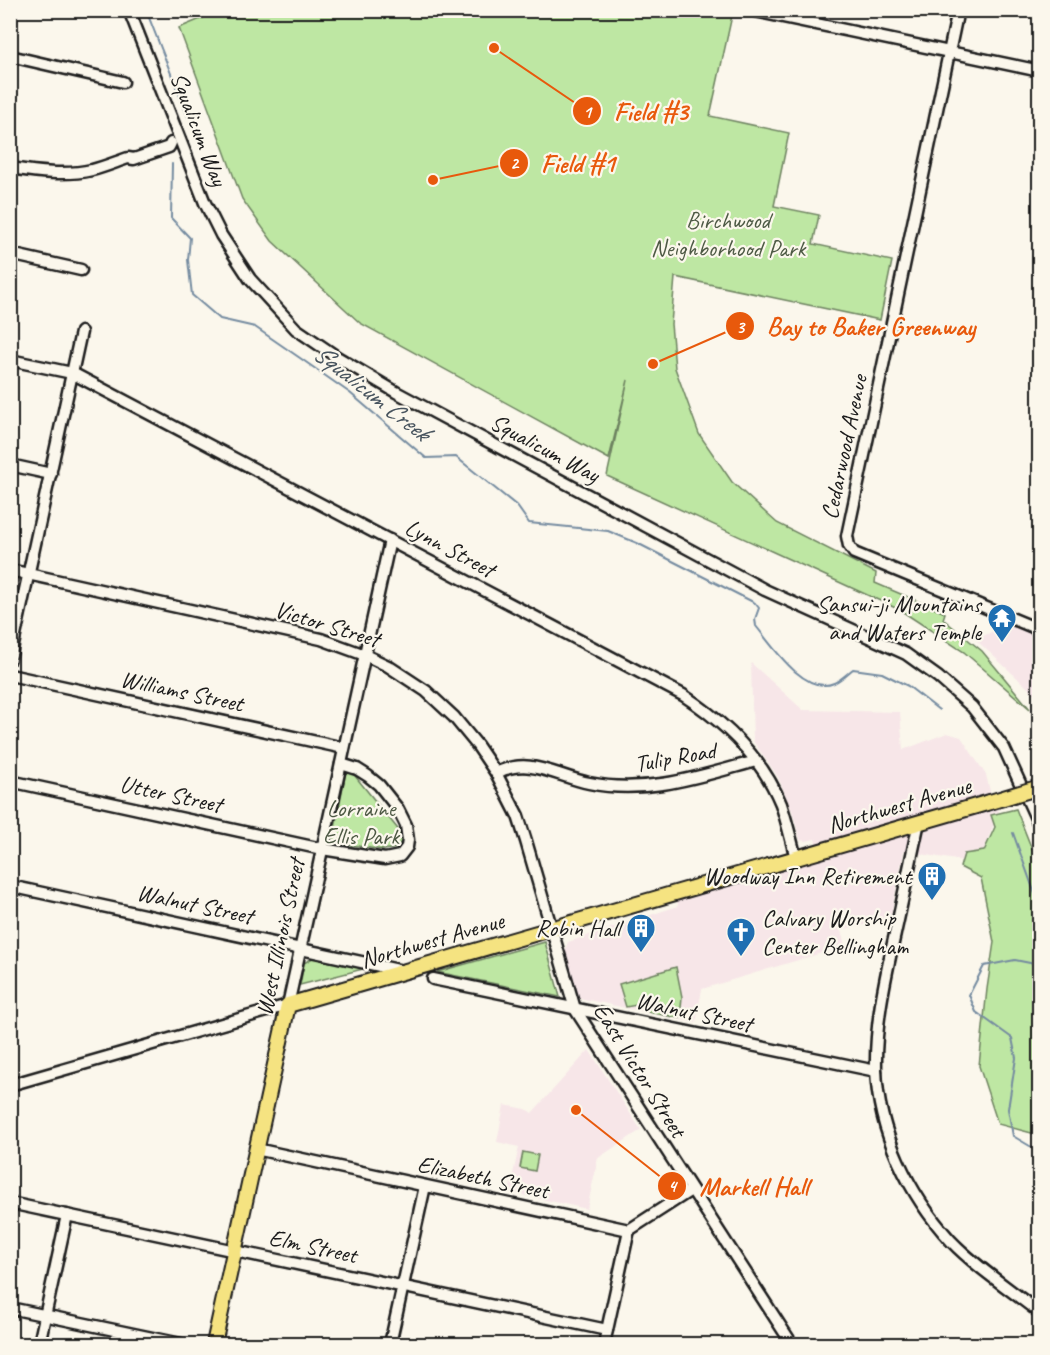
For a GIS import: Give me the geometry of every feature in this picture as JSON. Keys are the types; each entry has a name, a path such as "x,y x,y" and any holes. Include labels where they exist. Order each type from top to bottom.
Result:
{"main road":[{"name":"Northwest Avenue","path":"288,1005 1040,787"},
{"name":"West Illinois Street","path":"214,1344 288,1005"}],"street":[{"name":"Squalicum Way","path":"129,10 176,141 221,235 250,279 296,329 337,357 396,392 765,590 906,654 938,677 972,707 1004,748 1040,827"},
{"path":"750,10 1040,71"},
{"name":"Cedarwood Avenue","path":"957,10 847,536 849,546 854,553 1040,630"},
{"path":"10,56 123,82"},
{"path":"10,168 60,173 91,170 128,158 132,153 166,141 176,141"},
{"path":"10,254 81,270"},
{"path":"10,659 81,332"},
{"name":"Lynn Street","path":"10,360 72,374 683,695 716,718 745,746 756,761 782,807 796,858"},
{"path":"10,465 51,474"},
{"name":"West Illinois Street","path":"288,1005 390,540"},
{"name":"Victor Street","path":"10,570 308,635 388,666 426,691 447,710 477,745 496,773 518,816 552,928"},
{"name":"Williams Street","path":"10,675 344,748"},
{"name":"Tulip Road","path":"496,773 509,767 524,766 592,784 648,787 674,784 756,761"},
{"name":"Utter Street","path":"10,781 322,849 390,859 400,856 407,847 406,825 390,798 368,776 357,769 340,764"},
{"path":"919,822 884,988 876,1047 876,1071 882,1109 891,1142 908,1180 927,1212 966,1255 1040,1313"},
{"name":"Walnut Street","path":"10,886 405,971"},
{"name":"East Victor Street","path":"552,928 575,1008 792,1344"},
{"name":"Walnut Street","path":"433,979 876,1071"},
{"name":"Northwest Avenue","path":"10,1085 288,1005"},
{"name":"Elizabeth Street","path":"256,1149 629,1230"},
{"path":"390,1344 425,1186"},
{"path":"604,1344 629,1230 691,1190"},
{"name":"Elm Street","path":"10,1203 607,1330"},
{"path":"39,1344 67,1215"},
{"path":"10,1308 181,1344"}],"shaded area":[{"path":"1010,622 1039,635 1039,698 976,640"},
{"path":"751,663 803,710 900,712 903,750 947,733 961,737 986,775 999,811 983,851 964,853 962,861 904,851 890,919 841,930 845,946 702,989 696,1023 579,998 564,952 568,942 678,906 677,900 820,859 815,839 800,840 792,811 778,777 753,741"},
{"path":"589,1050 641,1130 598,1158 587,1209 509,1192 519,1147 497,1142 504,1105 526,1109 532,1113"}],"green space":[{"name":"Birchwood Neighborhood Park","path":"222,10 733,11 710,116 789,133 774,206 819,215 813,244 892,261 880,320 675,277 671,324 675,368 699,434 732,482 777,523 876,573 875,583 945,613 943,619 982,651 1030,709 964,652 900,610 607,476 628,380 609,459 360,323 272,241 242,199 179,28"},
{"name":"Lorraine Ellis Park","path":"347,766 397,828 402,840 397,848 383,850 332,842"},
{"path":"1016,809 1039,867 1039,1135 998,1124 979,1066 994,942 981,878 960,867 964,854 984,851 995,827 991,815"},
{"path":"545,942 560,997 437,972"},
{"path":"316,956 363,967 363,969 300,985 304,963"},
{"path":"676,967 682,997 680,1018 648,1012 642,1004 626,1007 619,984"},
{"path":"523,1152 538,1155 535,1171 520,1168"}],"waterway":[{"name":"Squalicum Creek","path":"146,10 188,117"},
{"name":"Squalicum Creek","path":"172,164 171,218 190,238 188,260 192,295 220,319 255,327 350,393 426,458 456,457 517,506 529,523 608,531 637,543 755,603 759,608 755,619 756,626 790,667 812,682 823,685 834,683 853,669 882,673 908,686 939,710"},
{"name":"Squalicum Creek","path":"1013,833 1040,908"},
{"name":"Squalicum Creek","path":"1040,965 1015,960 984,966 969,995 976,1012 1012,1038 1016,1058 1008,1109 1013,1136 1040,1152"}],"place":[{"name":"Field #3","path":"494,48"},
{"name":"Field #1","path":"433,180"},
{"name":"Bay to Baker Greenway","path":"653,364"},
{"name":"Sansui-ji Mountains and Waters Temple","path":"1002,644"},
{"name":"Woodway Inn Retirement","path":"932,902"},
{"name":"Robin Hall","path":"641,954"},
{"name":"Calvary Worship Center Bellingham","path":"741,958"},
{"name":"Markell Hall","path":"576,1110"}]}
